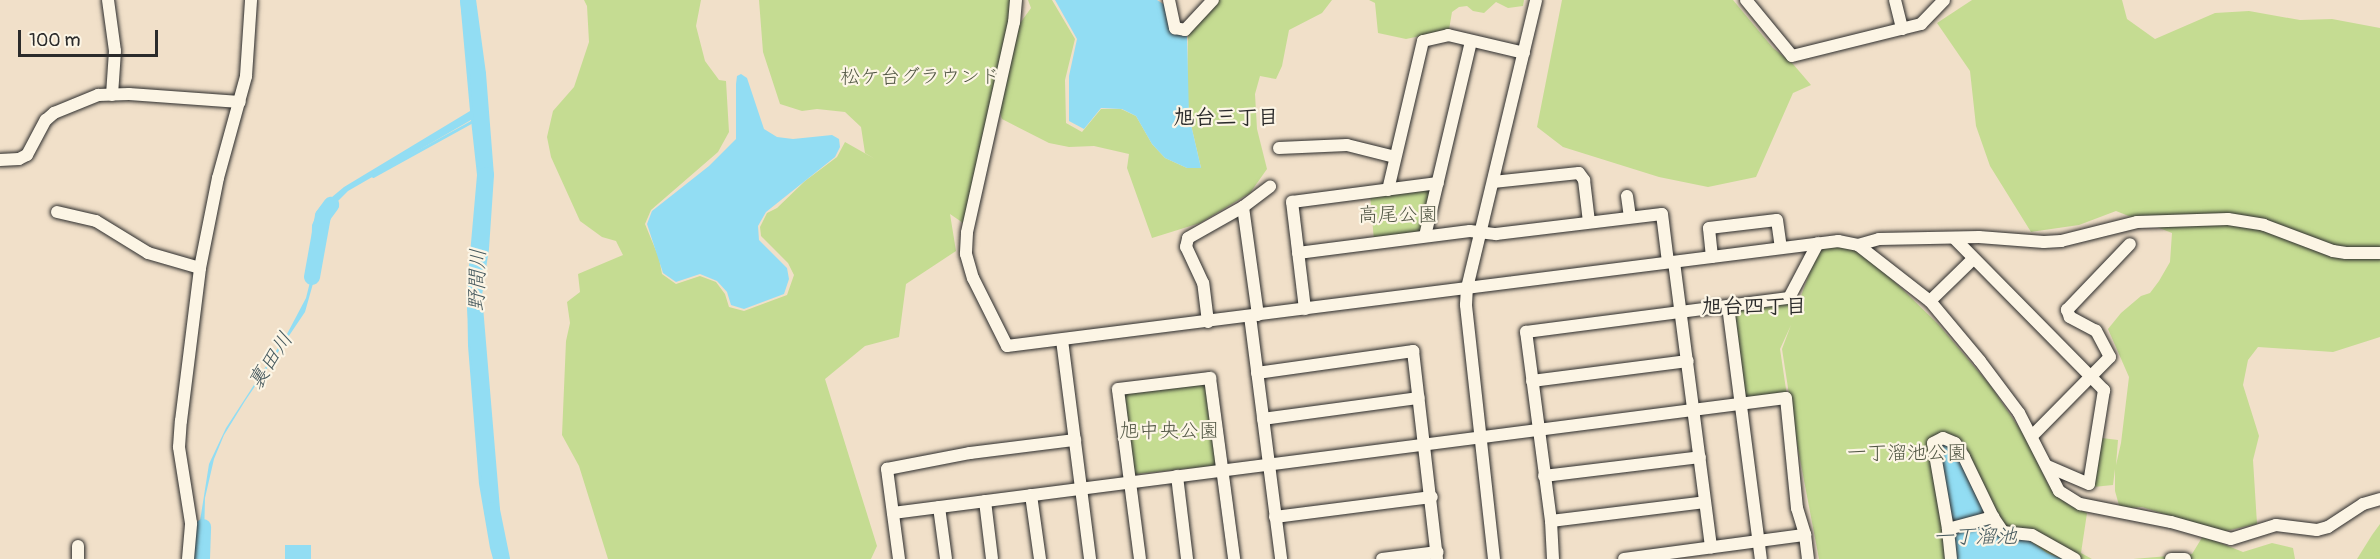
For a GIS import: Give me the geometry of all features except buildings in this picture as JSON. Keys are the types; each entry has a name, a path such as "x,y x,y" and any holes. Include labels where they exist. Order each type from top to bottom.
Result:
{"street":[{"path":"108,0 115,51 112,95"},
{"path":"188,559 191,523 179,447 200,268 218,178 246,76 251,0"},
{"path":"1016,0 1014,22 967,233 966,254 973,278 1007,346 1847,241 1858,245 1930,301 2019,412 2059,491 2080,504 2171,522 2231,539 2276,525 2317,530 2328,527 2363,504 2380,499"},
{"path":"1169,0 1175,28 1185,30 1213,0"},
{"path":"1494,559 1466,305 1467,288 1536,0"},
{"path":"1746,0 1792,56 1921,24 1944,0"},
{"path":"1895,0 1902,29"},
{"path":"1388,190 1423,41 1448,35 1524,53"},
{"path":"1425,236 1471,41"},
{"path":"0,160 19,159 27,155 46,120 54,113 98,95 240,102"},
{"path":"1279,148 1347,146 1395,157"},
{"path":"1493,182 1579,173 1584,180 1589,222"},
{"path":"1305,309 1292,201 1437,183"},
{"path":"1208,322 1203,283 1186,247 1188,238 1243,207 1270,187"},
{"path":"1627,196 1630,217"},
{"path":"1243,207 1254,316 1257,373 1281,559"},
{"path":"57,212 96,221 148,253 200,268"},
{"path":"1299,253 1470,231 1496,234 1662,214 1681,312 1711,548"},
{"path":"1858,245 1879,239 1954,237 2061,241 2137,222 2228,219 2264,225 2346,254 2380,253"},
{"path":"1713,257 1709,228 1777,220 1781,248"},
{"path":"1954,237 1973,259 2104,390 2089,484 2047,466"},
{"path":"1553,559 1551,522 1526,332 1789,298 1818,243"},
{"path":"2032,436 2110,357 2096,331 2070,317 2067,310 2130,244"},
{"path":"1930,301 1973,259"},
{"path":"1728,306 1761,559"},
{"path":"1062,340 1090,559"},
{"path":"1257,373 1413,351 1438,555 1382,559"},
{"path":"1532,381 1688,361"},
{"path":"1140,559 1118,390 1210,378 1234,559"},
{"path":"1263,419 1419,398"},
{"path":"893,513 1786,398 1797,508 1805,536 1808,559"},
{"path":"1951,559 1933,443 1943,438 1955,443 1993,517 2003,531 2032,536 2074,559"},
{"path":"899,559 886,469 970,453 1075,440"},
{"path":"1544,476 1700,457"},
{"path":"1177,476 1187,559"},
{"path":"1031,495 1040,559"},
{"path":"1275,517 1432,497"},
{"path":"985,501 992,559"},
{"path":"1551,522 1705,502"},
{"path":"939,507 946,559"},
{"path":"1948,529 1993,517"},
{"path":"1624,559 1805,536"},
{"path":"78,546 78,559"},
{"path":"2171,559 2185,559"}],"green space":[{"name":"松ケ台グラウンド","path":"584,0 701,0 696,26 705,61 719,80 726,81 729,132 718,152 651,210 645,224 659,258 662,274 676,284 700,276 716,282 725,294 729,307 744,311 787,295 794,275 788,263 761,236 760,227 767,213 777,208 805,181 837,157 845,142 875,159 865,153 861,127 845,112 817,109 802,111 780,104 763,52 759,0 1011,0 1011,13 966,225 950,214 956,251 906,284 899,337 865,346 825,379 877,546 871,559 608,559 579,466 562,435 566,341 570,323 567,302 580,292 578,274 623,255 616,241 602,237 580,221 551,157 547,137 553,111 574,87 589,42 587,6"},
{"path":"1028,0 1052,0 1075,39 1065,80 1066,123 1082,132 1101,109 1121,109 1136,116 1152,144 1165,158 1187,168 1201,168 1189,116 1187,92 1188,37 1192,27 1216,0 1332,0 1322,13 1289,30 1282,66 1276,79 1260,76 1255,94 1257,129 1267,169 1250,193 1200,223 1152,238 1127,168 1129,154 1094,146 1069,147 1049,143 1002,119 998,107 1018,26 1031,8"},
{"path":"1369,0 1524,0 1523,6 1508,8 1496,2 1484,13 1473,11 1467,6 1459,7 1452,12 1449,30 1406,39 1378,33 1375,3"},
{"path":"1562,0 1733,0 1773,48 1793,64 1811,85 1793,93 1756,177 1708,187 1659,177 1563,147 1537,127"},
{"path":"1972,0 2122,0 2127,19 2155,39 2215,13 2249,11 2300,20 2332,19 2380,28 2380,337 2333,352 2258,347 2248,360 2243,385 2259,436 2253,460 2257,524 2221,532 2142,507 2120,509 2115,491 2115,469 2113,485 2093,487 2102,438 2118,440 2116,465 2129,377 2108,329 2121,313 2141,296 2150,293 2159,281 2170,262 2172,233 2116,211 2079,225 2031,232 1990,166 1976,126 1970,71 1937,23"},
{"name":"高尾公園","path":"1436,184 1424,234 1374,241 1370,193"},
{"name":"一丁溜池公園","path":"1847,246 1864,254 1899,286 1938,324 1990,385 2024,435 2048,484 2069,505 2087,513 2081,553 2092,559 1819,559 1782,349 1791,325 1780,349 1787,396 1742,402 1731,307 1796,299 1795,312 1817,253 1826,247"},
{"name":"旭中央公園","path":"1207,382 1216,466 1131,474 1122,391"},
{"path":"2380,524 2380,559 2357,559 2372,535"},
{"path":"2203,536 2243,552 2272,543 2293,548 2295,559 2133,559 2192,554"}],"water":[{"path":"460,0 467,0 484,175 472,297 474,359 484,477 499,559 493,559 490,548 479,484 468,346 467,288 477,175 471,120 348,191 332,207 320,227 316,273 305,312 245,401 224,435 214,459 205,498 204,540 199,559 194,559 209,464 226,428 287,334 306,298 311,278 312,225 320,207 344,187 470,111"},
{"path":"1055,0 1157,0 1165,5 1187,36 1189,116 1201,168 1187,168 1165,158 1152,144 1136,116 1122,109 1101,108 1084,129 1069,121 1069,76 1077,39"},
{"path":"741,74 747,78 764,129 777,137 793,139 832,135 839,139 840,147 835,157 766,212 758,226 759,240 787,268 789,279 784,294 744,309 731,305 727,292 717,281 700,274 676,282 663,273 647,224 652,211 709,166 736,139 736,84 737,76"},
{"name":"一丁溜池","path":"1947,442 1955,449 1977,489 1998,535 2024,537 2047,553 2063,559 1953,559 1936,447"},
{"path":"285,545 311,545 311,559 285,559"}],"waterway":[{"name":"野間川","path":"468,0 478,74 486,175 481,248 474,295 492,510 502,559"},
{"path":"373,176 480,117"},
{"name":"裏田川","path":"312,277 323,216 331,205"},
{"name":"裏田川","path":"202,559 203,527"}],"district":[{"name":"旭台三丁目","path":"1226,118"},
{"name":"旭台四丁目","path":"1754,307"}]}
